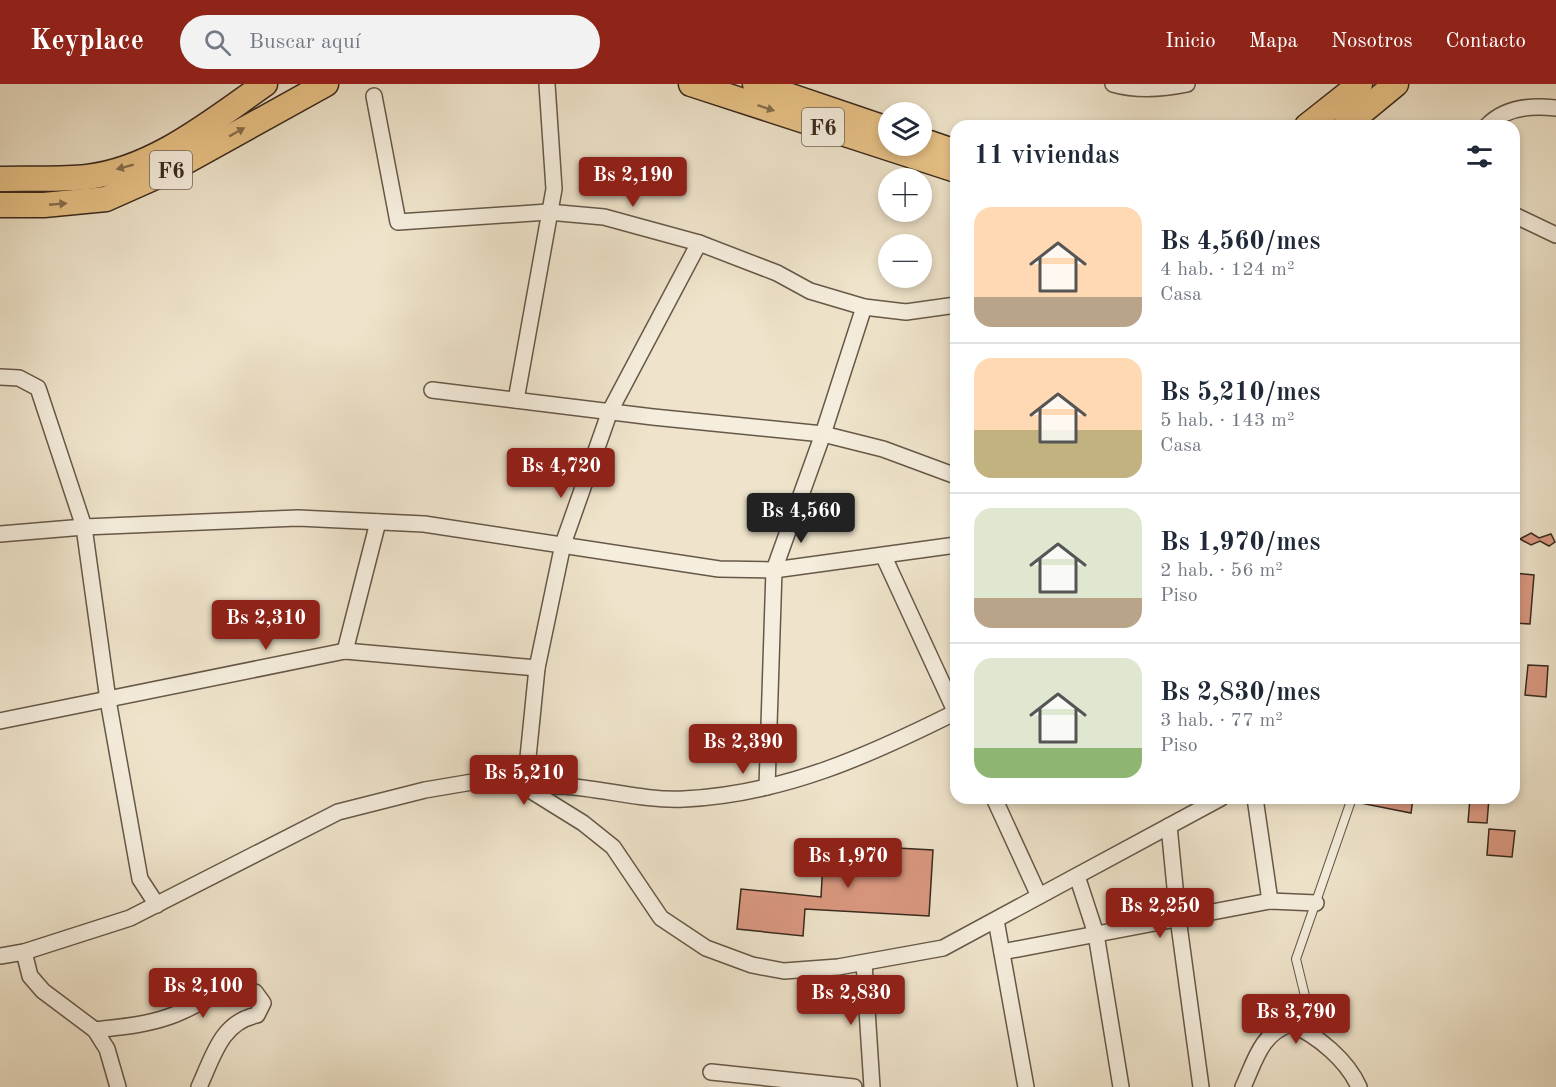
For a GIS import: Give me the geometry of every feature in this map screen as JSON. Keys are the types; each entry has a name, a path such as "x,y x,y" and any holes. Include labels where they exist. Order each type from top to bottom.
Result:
{"highway":[{"name":"F6","path":"0,179 89,177 137,164 195,132 265,84"},
{"name":"F6","path":"0,205 44,206 106,199 169,171 326,84"},
{"name":"F6","path":"690,84 950,168"},
{"name":"F6","path":"755,84 878,126"},
{"path":"1315,120 1360,84"},
{"path":"1352,120 1396,84"},
{"path":"932,144 950,150"}],"street":[{"path":"516,400 548,212 554,189 547,84"},
{"path":"1113,84 1124,87 1168,88 1187,84"},
{"path":"374,96 399,222 548,212 604,217 699,243 777,273 810,291 864,307 906,312 950,306"},
{"path":"1493,120 1533,105 1556,108"},
{"path":"1520,218 1556,235"},
{"path":"525,787 537,668 563,544 610,411 699,243"},
{"path":"767,787 774,570 823,434 864,307"},
{"path":"0,377 19,378 38,388 84,527 108,700 140,879 157,905"},
{"path":"432,390 823,434 884,449 950,474"},
{"path":"0,534 84,527 298,518 424,524 719,569 774,570 884,557 950,546"},
{"path":"345,651 378,522"},
{"path":"884,557 950,701"},
{"path":"0,721 345,651 537,668"},
{"path":"0,956 24,952 130,918 338,812 425,790 489,779 525,787 562,786 627,796 682,799 767,787 844,765 950,714"},
{"path":"525,787 583,823 614,847 661,918 706,948 752,964 784,971 864,963 943,948 1210,804"},
{"path":"997,804 1039,896"},
{"path":"1256,804 1270,901"},
{"path":"1169,826 1178,918 1201,1087"},
{"path":"1077,876 1096,934 1121,1087"},
{"path":"1002,952 1270,901 1316,903"},
{"path":"996,920 1026,1087"},
{"path":"24,952 30,976 43,991 95,1030 107,1049 118,1087"},
{"path":"864,963 872,1087"},
{"path":"95,1030 146,1024 233,990 255,993 263,1003 257,1015 242,1018 227,1030 199,1087"},
{"path":"1243,1087 1263,1044 1276,1029 1291,1024 1316,1037 1352,1072 1359,1087"},
{"path":"711,1072 854,1087"}],"lane":[{"path":"1316,1037 1296,959 1350,804"}],"building":[{"path":"1531,533 1539,538 1551,534 1555,542 1549,546 1540,541 1531,545 1520,539"},
{"path":"1520,574 1534,575 1530,624 1520,623"},
{"path":"1528,665 1548,666 1546,697 1525,695"},
{"path":"1365,804 1412,804 1411,813"},
{"path":"1470,804 1489,804 1487,823 1468,822"},
{"path":"1489,829 1515,831 1512,857 1487,855"},
{"path":"824,844 933,850 929,916 805,909 803,936 737,929 741,889 821,897"}]}
